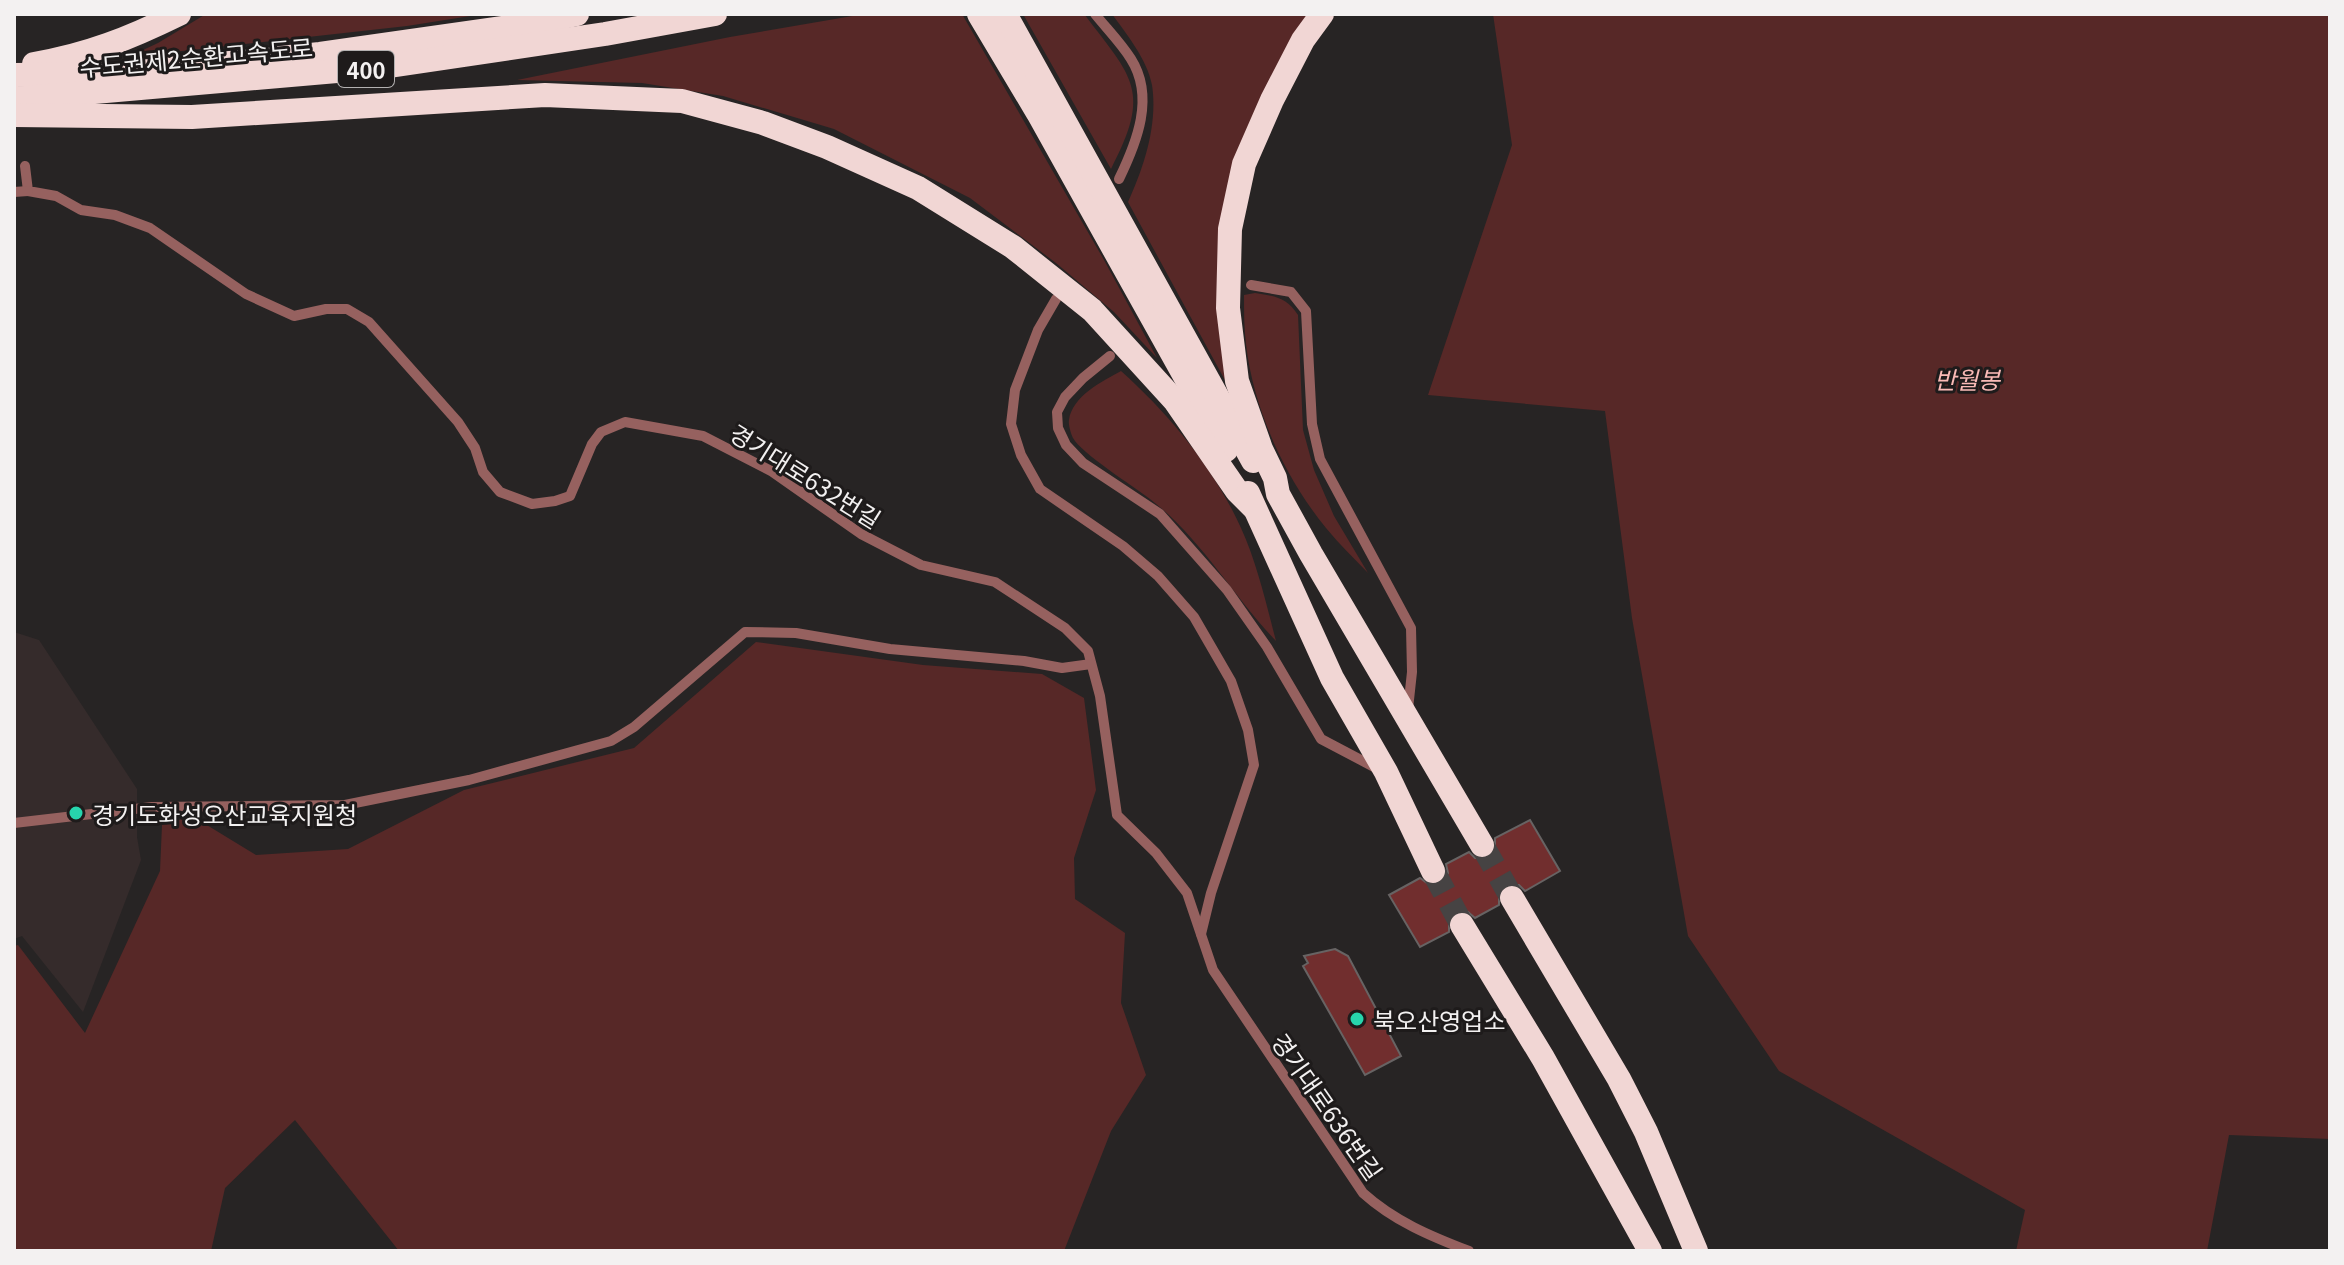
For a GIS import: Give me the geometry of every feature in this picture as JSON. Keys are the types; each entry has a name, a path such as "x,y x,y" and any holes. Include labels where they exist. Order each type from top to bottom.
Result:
{"highway":[{"path":"14,67 57,60 127,40 179,14"},
{"name":"수도권제2순환고속도로","path":"14,75 120,74 320,54 530,24 577,14"},
{"name":"수도권제2순환고속도로","path":"14,99 383,67 605,34 715,14"},
{"path":"979,14 1038,113 1246,485 1253,507 1332,678 1386,772 1433,871"},
{"path":"1005,14 1265,483 1278,494"},
{"path":"1322,14 1297,52 1244,164 1230,229 1228,308 1237,381 1261,449 1275,478 1278,494 1482,845"},
{"path":"14,115 192,117 545,95 682,101 763,123 827,147 918,188 1013,247 1092,310 1175,401 1237,491 1253,507"},
{"path":"1512,898 1619,1079 1646,1132 1696,1251"},
{"path":"1462,925 1543,1058 1650,1251"}],"lane":[{"path":"1095,14 1132,60 1143,91 1142,118 1134,147 1119,179"},
{"path":"14,192 28,191 25,166"},
{"name":"경기대로632번길","path":"28,191 56,196 81,210 115,215 150,228 246,294 294,316 326,309 347,309 358,315 369,322 458,422 475,448 483,472 500,492 518,501 532,504 570,496 592,444 601,432 625,422 703,436 771,471 861,534 921,565 995,582 1065,628"},
{"path":"1251,285 1291,292 1306,311 1312,424 1320,459 1411,628 1412,672 1407,719"},
{"path":"1056,299 1038,330 1015,390 1011,424 1021,455 1040,489 1123,546 1158,576 1194,617 1231,681 1248,730 1254,765 1211,893 1201,936"},
{"path":"1110,356 1065,397 1057,412 1058,428 1066,445 1083,463 1160,514 1227,590 1267,647 1321,739 1386,772"},
{"name":"경기대로636번길","path":"1065,628 1088,651 1100,696 1117,815 1156,853 1187,893 1213,970 1363,1193 1382,1211 1469,1251"},
{"path":"14,823 152,807 345,805 469,780 611,741 634,727 745,632 796,633 890,649 1024,661 1062,668 1091,664"}],"shaded area":[{"name":"경기도화성오산교육지원청","path":"14,632 39,640 137,789 137,837 141,860 83,1012 22,936 14,939"}],"green space":[{"path":"206,14 483,14 407,26 128,57"},
{"path":"864,14 962,14 1157,358 1114,312 1056,263 970,198 834,129 723,96 642,83 517,80 730,37"},
{"path":"1023,14 1084,14 1125,71 1131,86 1131,121 1111,169"},
{"path":"1112,14 1310,14 1243,141 1226,382 1128,202 1148,145 1153,115 1152,85 1136,48"},
{"name":"반월봉","path":"1493,14 2330,14 2330,1139 2229,1135 2207,1251 2016,1251 2025,1210 1779,1071 1688,936 1632,618 1605,411 1428,395 1512,145"},
{"path":"1255,293 1280,299 1298,315 1303,430 1314,470 1334,516 1368,573 1311,508 1273,441 1256,393 1246,344 1244,295"},
{"path":"1121,371 1189,443 1218,484 1252,555 1276,641 1201,549 1168,514 1086,452 1073,438 1069,422 1076,404 1089,390"},
{"path":"756,642 923,665 1042,674 1084,698 1096,790 1074,858 1075,899 1125,933 1121,1003 1146,1075 1111,1131 1064,1251 399,1251 295,1120 225,1188 211,1251 14,1251 14,946 18,945 85,1033 160,871 162,825 192,816 256,855 348,849 464,790 634,748"}],"building":[{"path":"1530,820 1560,871 1525,891 1519,885 1505,885 1499,891 1499,905 1475,918 1468,912 1455,912 1449,919 1449,932 1420,947 1389,895 1420,878 1431,886 1440,884 1448,873 1446,864 1469,852 1475,858 1489,858 1495,852 1495,838"},
{"name":"북오산영업소","path":"1335,949 1348,956 1401,1056 1365,1075 1303,966 1308,963 1304,956"}],"tunnel":[{"path":"1482,845 1512,898"},
{"path":"1433,871 1462,925"}],"place":[{"name":"경기도화성오산교육지원청","path":"76,813"},
{"name":"북오산영업소","path":"1357,1019"}]}
